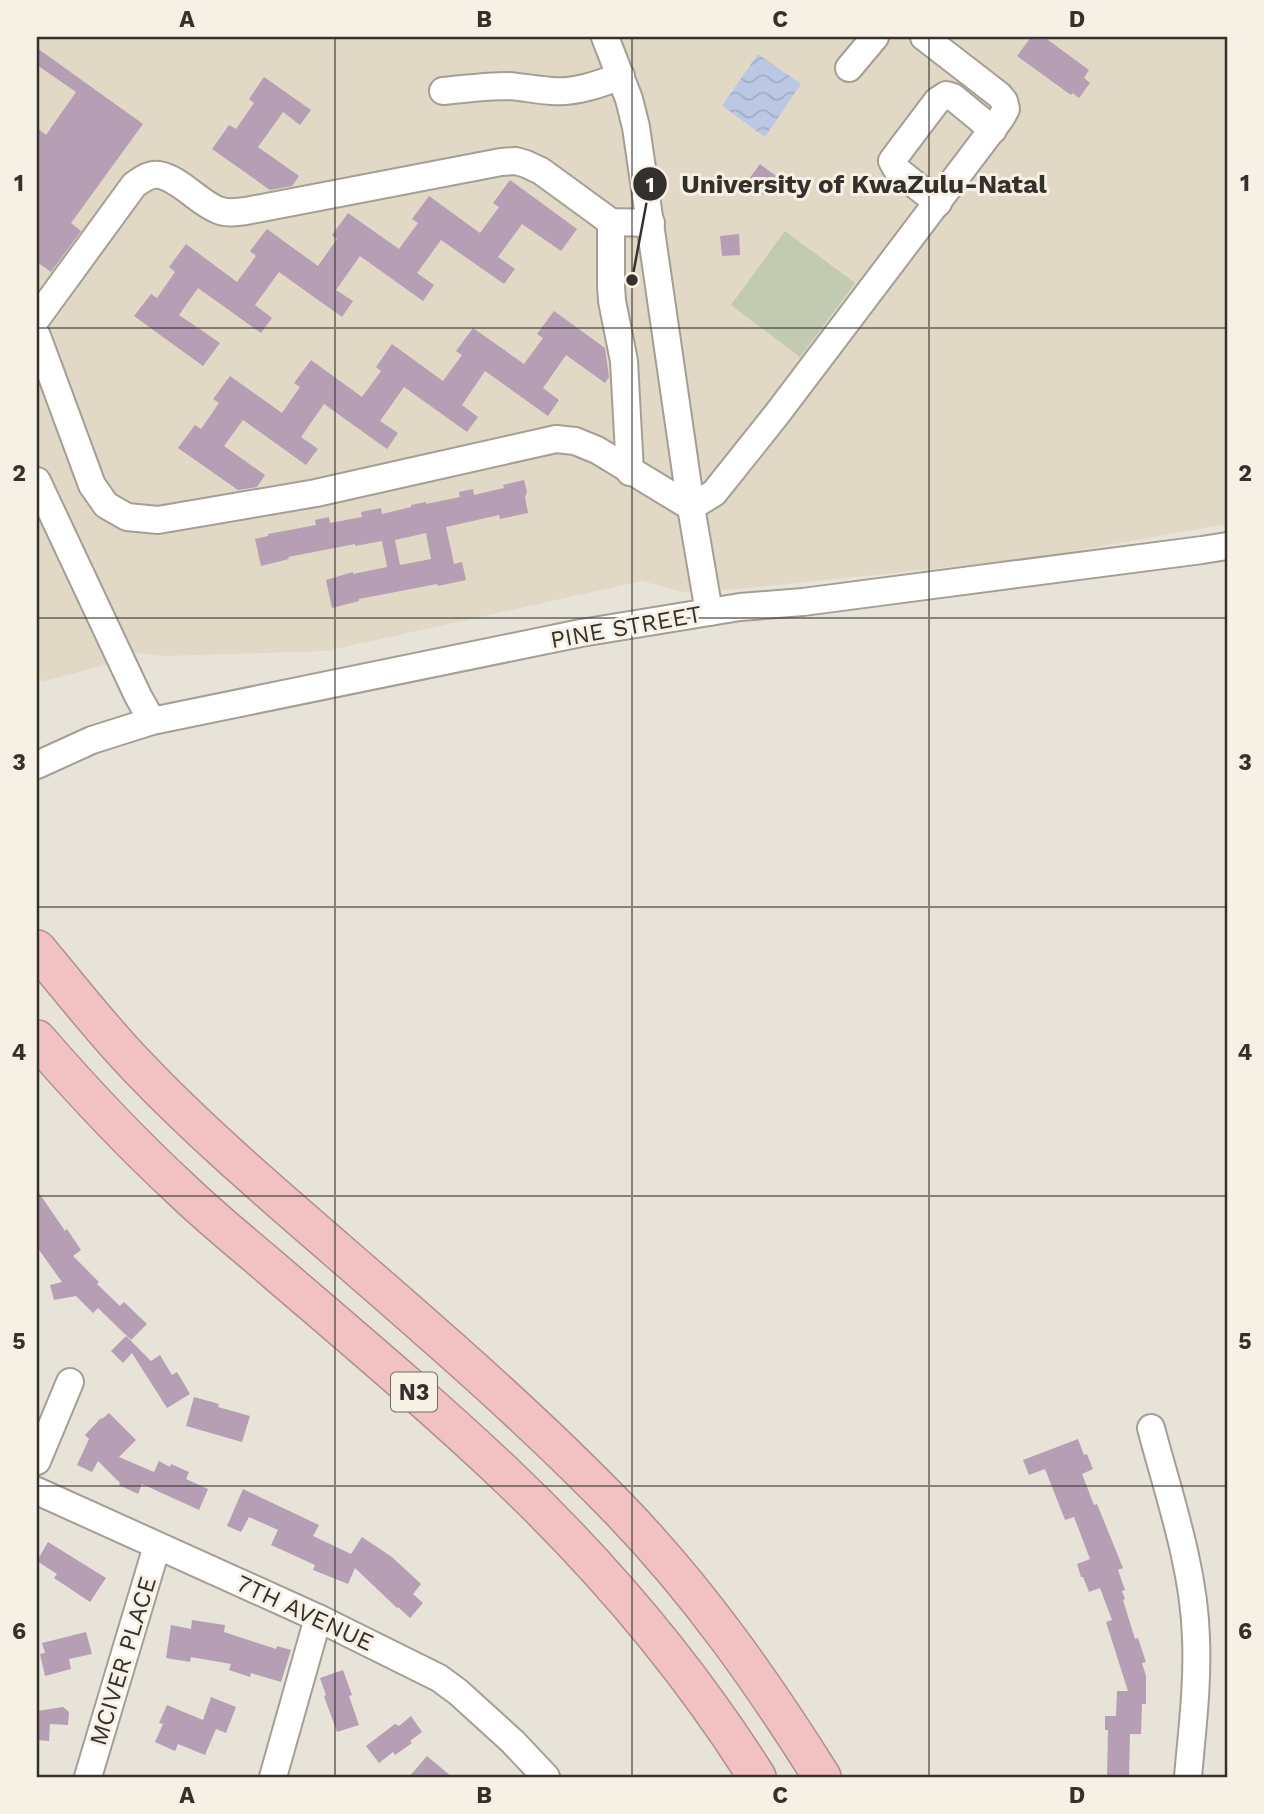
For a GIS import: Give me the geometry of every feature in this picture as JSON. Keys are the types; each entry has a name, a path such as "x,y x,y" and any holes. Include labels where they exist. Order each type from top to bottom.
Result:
{"highway":[{"name":"N3","path":"37,948 138,1067 235,1161 530,1422 622,1512 731,1641 780,1710 822,1777"},
{"name":"N3","path":"37,1039 83,1093 184,1192 416,1393 505,1474 585,1555 646,1625 705,1700 757,1777"}],"street":[{"path":"606,37 629,99 636,127 691,507 709,612"},
{"path":"849,68 875,37"},
{"path":"691,507 713,494 777,414 993,130 1006,109 999,94 924,37"},
{"path":"443,91 487,86 523,87 554,92 577,90 621,76"},
{"path":"938,203 897,170 892,161 897,154 937,101 946,95 953,97 993,130"},
{"path":"37,318 134,185 145,177 158,174 212,207 229,212 516,161 541,171 611,222 651,223"},
{"path":"611,222 611,293 624,360 631,472"},
{"path":"37,335 92,485 106,505 127,517 158,520 316,494 556,439 575,441 597,450 691,507"},
{"path":"37,481 152,721"},
{"name":"PINE STREET","path":"37,765 92,740 152,721 581,633 709,612 1227,546"},
{"path":"37,1461 70,1382"},
{"path":"1151,1428 1192,1588 1196,1637 1195,1689 1188,1777"},
{"name":"7TH AVENUE","path":"37,1491 318,1618 439,1678 513,1742 546,1777"},
{"name":"MCIVER PLACE","path":"88,1777 157,1546"},
{"path":"273,1777 318,1618"}],"shaded area":[{"path":"37,37 1227,37 1227,524 1034,558 770,586 687,593 642,581 327,651 165,656 132,652 115,662 42,682 37,674"}],"green space":[{"path":"785,231 855,283 800,357 731,305"}],"water":[{"path":"758,54 801,84 765,137 722,106"}],"building":[{"path":"1031,37 1044,37 1089,70 1084,78 1090,83 1079,98 1017,56"},
{"path":"37,48 143,124 71,223 81,231 51,272 37,262 37,128 46,135 76,92 37,65"},
{"path":"264,77 311,110 300,125 283,112 258,147 299,176 292,186 270,190 212,149 229,125 236,129 254,103 249,99"},
{"path":"760,164 776,176 762,195 746,183"},
{"path":"510,180 577,229 561,251 522,224 498,257 515,269 504,284 441,240 417,273 434,285 423,301 360,256 336,290 353,301 342,317 279,272 255,305 272,318 261,333 198,288 179,315 220,343 203,366 134,316 151,294 157,298 175,272 169,267 186,244 237,282 256,256 250,251 267,229 318,266 337,239 332,235 348,213 399,249 418,223 412,219 429,196 480,233 499,207 493,203"},
{"path":"739,234 740,255 722,256 720,236"},
{"path":"554,311 605,348 609,377 605,383 566,355 543,388 559,400 548,416 485,371 462,405 478,417 467,432 404,387 380,421 398,433 387,449 324,404 301,437 318,449 306,465 243,420 224,446 265,475 257,487 238,490 178,448 195,425 201,429 219,403 213,399 230,376 282,413 300,387 294,383 311,360 362,397 381,371 376,367 392,344 443,381 462,355 456,351 473,328 524,364 543,338 537,334"},
{"path":"524,480 528,513 500,519 499,515 446,527 454,564 462,562 466,580 359,599 332,608 326,580 353,572 387,567 382,541 288,557 289,559 261,566 255,539 268,534 316,525 315,520 329,517 330,523 362,517 361,512 381,508 382,514 411,505 460,497 459,492 473,489 474,495 504,488 503,485","holes":["426,533 431,559 400,565 395,540"]},
{"path":"37,1190 81,1250 73,1256 120,1306 124,1302 147,1324 131,1340 98,1308 93,1313 76,1296 54,1300 50,1285 62,1282 37,1247"},
{"path":"126,1336 151,1361 160,1355 172,1375 177,1372 190,1394 167,1408 132,1353 123,1363 111,1351"},
{"path":"194,1397 250,1416 242,1442 186,1426"},
{"path":"109,1413 136,1440 119,1457 154,1472 159,1461 189,1472 186,1479 208,1489 199,1510 142,1484 138,1494 119,1485 98,1461 92,1472 77,1465 89,1439 85,1435"},
{"path":"1078,1439 1093,1469 1082,1474 1123,1568 1118,1570 1125,1590 1122,1591 1123,1600 1135,1639 1138,1638 1146,1662 1142,1663 1146,1676 1146,1704 1142,1704 1141,1734 1130,1734 1129,1777 1107,1777 1108,1730 1105,1730 1105,1716 1116,1716 1117,1691 1128,1691 1106,1622 1112,1620 1100,1588 1089,1592 1081,1577 1077,1564 1090,1559 1074,1517 1065,1520 1045,1469 1029,1475 1023,1460"},
{"path":"243,1489 319,1525 313,1536 351,1554 362,1537 392,1557 421,1584 413,1594 423,1603 410,1618 355,1568 348,1584 313,1570 315,1565 271,1545 278,1530 249,1517 241,1532 227,1526"},
{"path":"48,1542 106,1578 90,1602 54,1578 57,1574 37,1561"},
{"path":"192,1620 225,1625 224,1632 276,1649 277,1646 291,1650 281,1682 229,1670 231,1664 191,1657 190,1662 166,1658 171,1625 191,1629"},
{"path":"86,1632 92,1654 69,1659 71,1669 45,1676 40,1654 45,1653 42,1643"},
{"path":"343,1670 359,1725 337,1732 320,1678"},
{"path":"211,1697 236,1707 226,1733 216,1729 205,1755 178,1744 175,1751 155,1742 167,1705 203,1720"},
{"path":"63,1707 69,1712 68,1725 50,1724 49,1741 37,1740 37,1711"},
{"path":"411,1716 422,1732 410,1741 412,1743 395,1755 393,1752 379,1763 366,1746 395,1724 399,1726"},
{"path":"427,1756 452,1777 409,1777"}],"place":[{"name":"University of KwaZulu-Natal","path":"632,280"}]}
